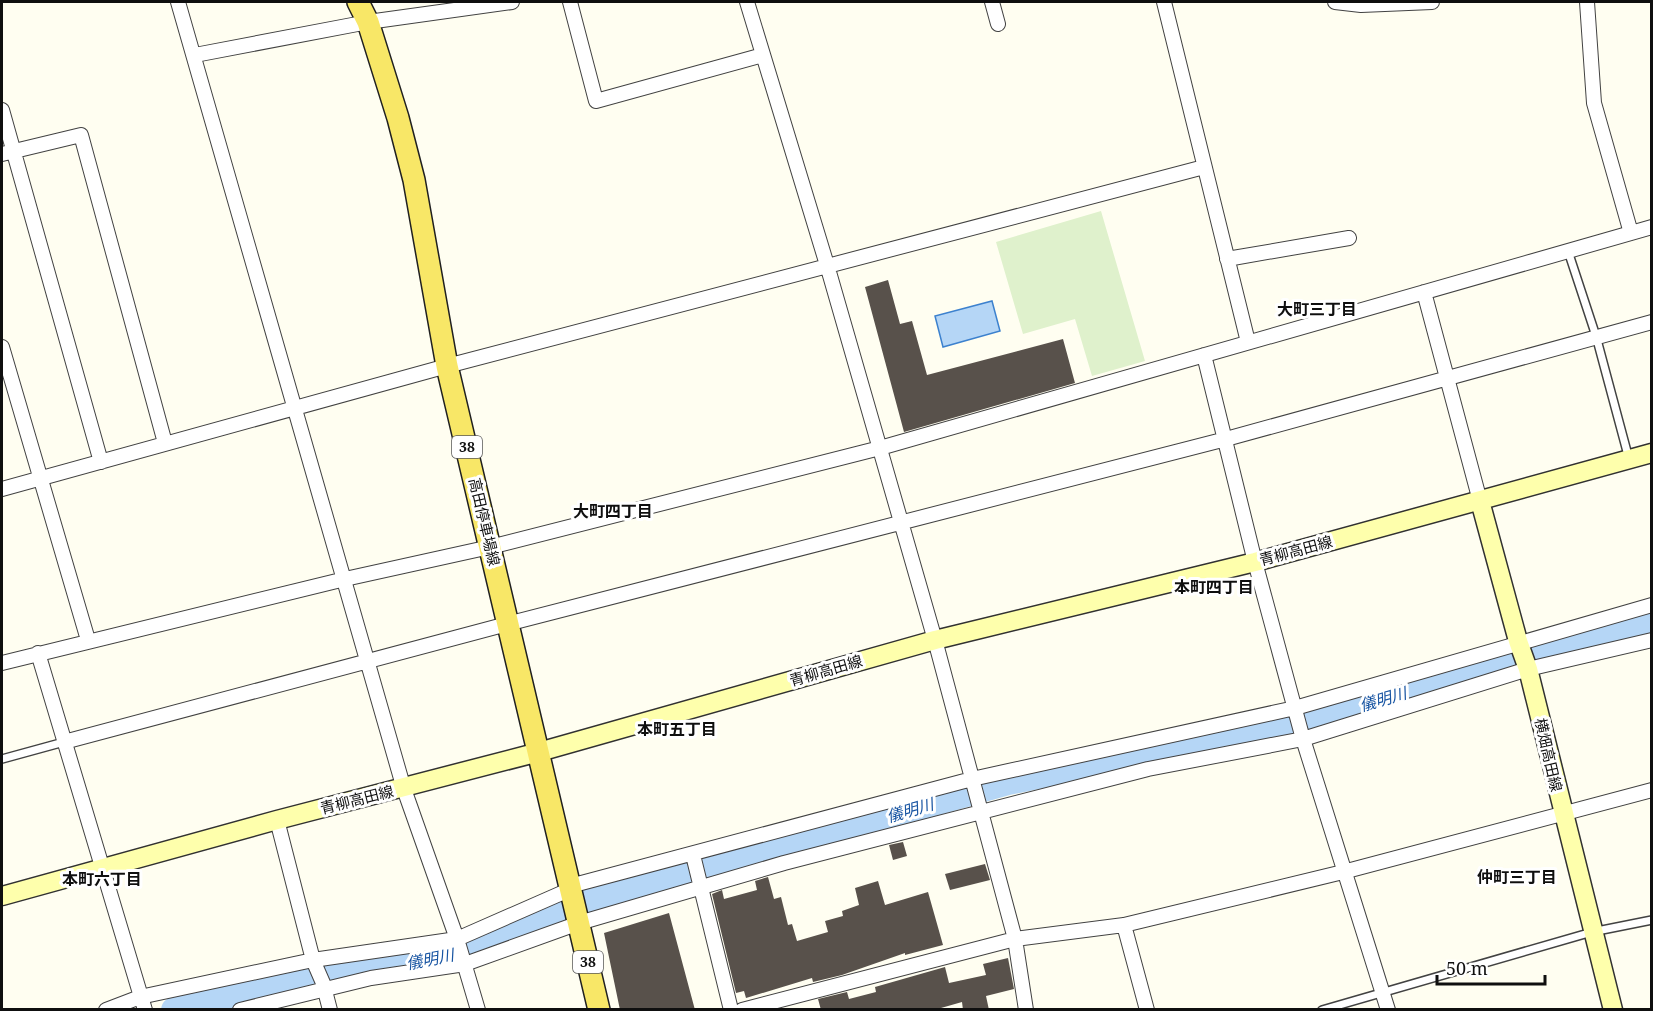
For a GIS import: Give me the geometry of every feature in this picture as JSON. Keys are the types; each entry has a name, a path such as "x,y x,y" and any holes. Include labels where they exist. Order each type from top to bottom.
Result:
{"main road":[{"name":"高田停車場線","path":"358,2 368,22 398,118 414,180 447,366 599,1010"},
{"name":"青柳高田線","path":"2,896 277,820 404,789 539,752 935,640 1255,562 1652,453"},
{"name":"横畑高田線","path":"1480,501 1527,668 1613,1010"}],"street":[{"path":"178,2 404,789 457,939 478,1010"},
{"path":"195,55 368,22 512,2"},
{"path":"570,2 596,101 763,55"},
{"path":"747,2 827,265 935,640 1015,939 1026,1010"},
{"path":"992,2 998,24"},
{"path":"1164,2 1248,342"},
{"path":"1335,2 1361,5 1432,2"},
{"path":"1587,2 1594,104 1631,233"},
{"path":"2,110 7,152 101,462"},
{"path":"7,152 81,135 165,443"},
{"path":"2,489 447,366 1204,167"},
{"path":"2,663 88,640 490,547 880,448 1652,226"},
{"path":"1227,259 1349,238"},
{"path":"1424,292 1480,501"},
{"path":"64,742 507,624 1226,439 1652,322"},
{"path":"2,347 88,640"},
{"path":"1204,355 1255,562 1295,708 1343,872 1388,1010"},
{"path":"105,1010 143,1003 313,960 457,939 574,901 694,858 972,779 1295,708 1652,605"},
{"path":"240,1010 324,986 465,964 574,901 701,886 980,808 1303,736 1527,668 1652,640"},
{"path":"38,653 143,1003"},
{"path":"742,1010 1015,939 1124,925 1343,872 1652,790"},
{"path":"277,820 313,960 324,986 330,1010"},
{"path":"694,858 731,1010"},
{"path":"1124,925 1147,1010"}],"lane":[{"path":"1568,251 1596,336 1629,459"},
{"path":"2,759 64,742"},
{"path":"1322,1010 1592,932 1652,920"}],"green space":[{"path":"1101,211 1145,361 1092,376 1075,319 1023,334 996,242"}],"water":[{"path":"992,301 1000,331 943,347 935,316"}],"building":[{"path":"888,280 900,324 912,321 927,375 1063,339 1075,383 904,432 865,287"},
{"path":"903,842 907,856 893,860 889,845"},
{"path":"985,864 990,880 950,890 945,874"},
{"path":"768,877 774,899 781,897 788,925 792,924 797,941 828,932 825,921 843,916 842,911 859,905 855,888 878,881 885,905 928,892 943,945 905,955 905,953 842,975 813,982 812,978 746,998 744,991 736,993 712,894 722,890 724,899 757,890 755,881"},
{"path":"669,913 695,1010 620,1010 604,933"},
{"path":"1008,958 1014,989 986,996 989,1010 963,1010 962,1002 934,1010 821,1010 818,999 847,992 849,999 876,992 875,987 945,967 949,983 986,975 983,964"}],"waterway":[{"name":"儀明川","path":"174,1010 299,979 447,958 566,908 1008,782 1292,724 1575,642 1652,623"}],"district":[{"name":"大町三丁目","path":"1317,309"},
{"name":"大町四丁目","path":"613,511"},
{"name":"本町四丁目","path":"1214,587"},
{"name":"本町五丁目","path":"677,729"},
{"name":"仲町三丁目","path":"1517,877"},
{"name":"本町六丁目","path":"102,879"}]}
